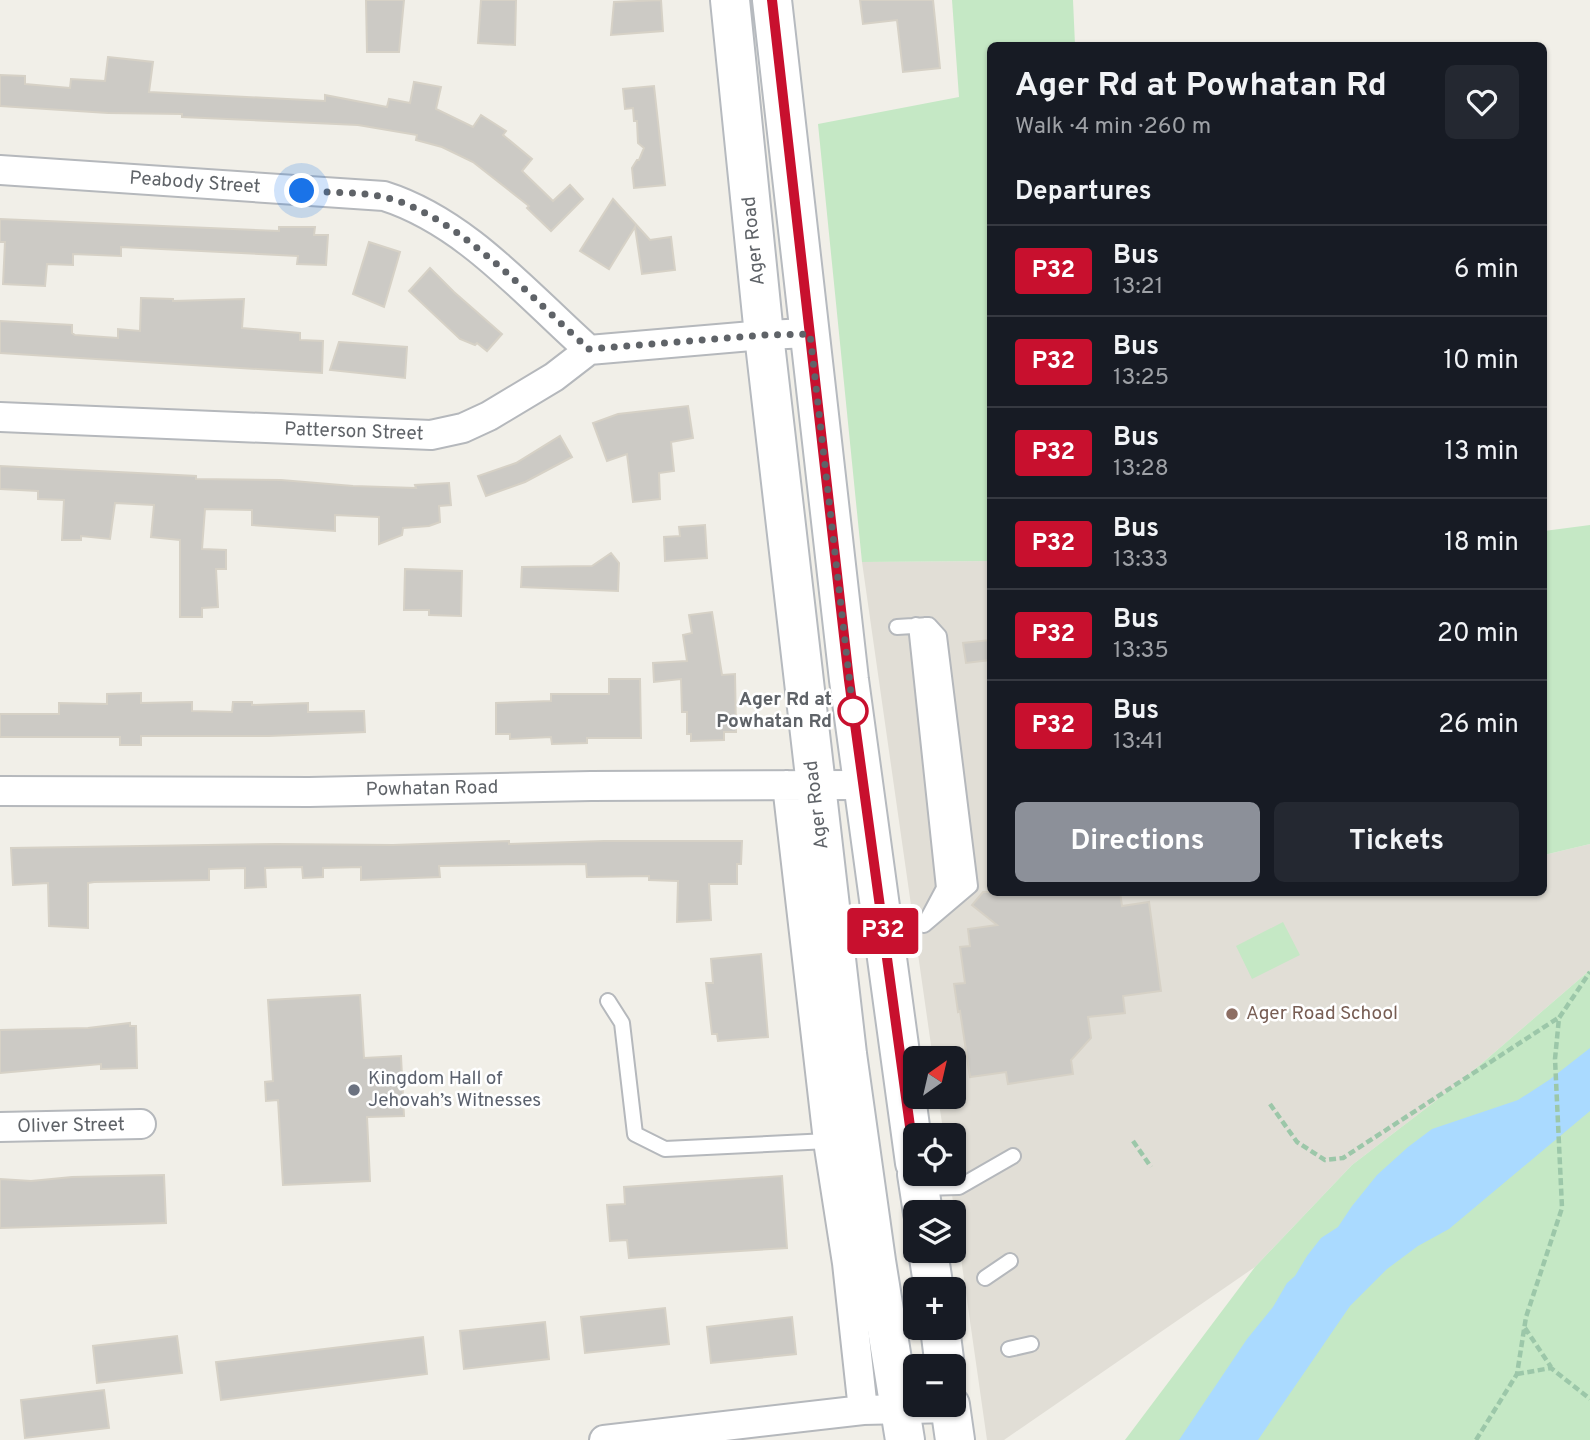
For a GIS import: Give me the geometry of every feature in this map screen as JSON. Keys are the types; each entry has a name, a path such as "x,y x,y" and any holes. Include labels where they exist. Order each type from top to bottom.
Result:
{"main road":[{"name":"Ager Road","path":"730,0 764,335 801,785 847,1054 890,1419"},
{"path":"772,0 863,785 909,1123"}],"street":[{"name":"Peabody Street","path":"0,170 384,197 395,200 428,214 486,256 589,349"},
{"path":"589,349 764,335 810,334"},
{"name":"Patterson Street","path":"0,417 431,435 463,428 489,416 554,377 589,349"},
{"name":"Ager Road","path":"801,785 828,1141 847,1263 890,1419"},
{"name":"Powhatan Road","path":"0,791 309,792 863,785"},
{"name":"Oliver Street","path":"0,1127 142,1124"},
{"path":"604,1440 890,1419 952,1418"}],"lane":[{"path":"897,627 921,625 929,625 939,636 970,886 924,925 944,888 921,625"},
{"path":"608,1001 622,1023 635,1134 665,1149 828,1141"},
{"path":"966,1183 1013,1156"},
{"path":"938,1186 961,1186"},
{"path":"985,1278 1010,1261"},
{"path":"1009,1349 1031,1344"}],"path":[{"path":"1270,1104 1297,1142 1325,1160 1343,1158 1559,1018 1590,972"},
{"path":"1476,1440 1517,1374 1524,1327 1562,1208 1555,1059 1559,1018"},
{"path":"1133,1141 1151,1167"},
{"path":"1524,1327 1551,1368 1590,1399"},
{"path":"1517,1374 1551,1368"}],"shaded area":[{"name":"Ager Road School","path":"987,561 987,896 1547,896 1547,854 1590,844 1590,970 1459,1083 1352,1165 1255,1267 1004,1440 987,1440 966,1277 964,1277 962,1263 966,1263 966,1200 953,1200 951,1186 966,1186 966,1123 942,1123 940,1110 966,1110 966,1046 931,1046 862,562"}],"green space":[{"path":"952,0 1073,0 1075,42 987,42 987,561 862,562 818,124 959,97"},
{"path":"1590,525 1590,844 1547,854 1547,531"},
{"path":"1283,922 1300,955 1252,979 1236,946"},
{"path":"1590,970 1590,1440 1125,1440 1255,1267 1352,1165 1459,1083"}],"water":[{"path":"1590,1048 1590,1111 1449,1229 1418,1246 1387,1269 1350,1306 1258,1440 1179,1440 1307,1256 1321,1238 1338,1227 1377,1175 1432,1129 1518,1100"}],"building":[{"path":"366,0 404,0 399,52 367,52"},
{"path":"481,0 516,0 515,45 478,43"},
{"path":"661,0 663,31 611,35 614,2"},
{"path":"860,0 933,0 940,68 903,72 897,20 863,24"},
{"path":"108,57 153,62 149,92 325,101 325,95 387,107 389,99 410,103 414,82 441,87 436,109 473,127 481,115 506,131 503,135 532,159 522,171 553,201 570,185 583,199 551,231 527,208 529,206 473,162 442,147 416,140 417,135 358,125 0,106 0,75 25,76 25,84 70,88 71,79 105,81"},
{"path":"654,86 665,185 634,188 632,168 644,148 638,143 637,121 634,121 633,108 625,109 623,89"},
{"path":"613,199 650,240 671,237 675,270 642,274 635,227 609,269 580,251"},
{"path":"0,219 279,231 279,227 315,227 314,235 328,235 326,265 297,264 298,256 121,247 121,256 73,254 73,265 47,264 45,286 3,284 5,242 0,242"},
{"path":"369,242 400,252 384,307 353,294"},
{"path":"430,268 502,334 487,351 477,343 475,345 460,339 409,291"},
{"path":"141,298 173,301 244,299 242,328 300,333 300,340 323,341 322,373 0,353 0,321 72,325 72,333 75,335 118,338 118,329 140,331"},
{"path":"339,342 407,347 405,378 330,370"},
{"path":"688,406 693,438 671,442 674,471 659,473 660,499 633,502 627,454 607,461 593,423 618,414"},
{"path":"560,436 572,457 525,482 486,496 478,476 516,463"},
{"path":"0,466 353,486 416,488 415,485 449,483 451,505 439,506 440,522 429,526 403,528 402,535 379,544 379,517 335,515 335,531 252,525 252,510 205,509 202,549 226,550 226,569 216,569 218,607 202,608 202,617 180,617 180,540 151,537 154,505 115,503 110,539 81,536 81,540 62,540 64,500 38,499 38,491 0,489"},
{"path":"705,525 707,558 665,561 664,537 680,536 679,527"},
{"path":"611,553 619,563 618,591 521,587 522,567 592,566"},
{"path":"405,569 462,571 461,616 429,615 429,610 404,610"},
{"path":"712,612 722,675 735,674 736,732 724,732 724,740 691,741 691,734 687,734 687,712 682,712 681,679 654,682 653,663 687,661 683,635 692,633 689,615"},
{"path":"987,640 987,660 966,663 963,643"},
{"path":"609,679 640,679 641,738 587,738 587,743 552,744 551,737 510,739 510,734 496,734 496,703 551,701 551,694 609,694"},
{"path":"141,693 141,703 192,702 192,711 232,712 233,702 252,702 252,705 308,703 308,712 364,711 365,732 269,736 141,736 141,745 120,745 120,737 0,737 0,714 59,714 59,703 107,704 107,694"},
{"path":"509,841 509,844 742,841 741,864 737,864 737,884 709,884 711,920 677,922 678,881 649,880 649,876 587,877 586,864 439,866 440,877 361,880 361,867 323,868 323,877 303,878 302,867 265,868 266,887 245,888 245,868 209,869 209,880 88,883 88,928 49,926 48,883 13,885 11,848 393,845"},
{"path":"983,892 987,892 987,896 1121,896 1122,906 1149,902 1161,991 1123,996 1125,1013 1088,1017 1091,1038 1071,1060 1073,1074 1008,1084 1006,1072 970,1077 954,984 965,983 960,947 970,946 968,929 997,925 972,905"},
{"path":"761,954 768,1037 718,1041 717,1034 712,1034 706,983 713,983 711,959"},
{"name":"Kingdom Hall of Jehovah’s Witnesses","path":"360,995 364,1058 401,1056 404,1116 367,1117 370,1181 283,1185 278,1100 266,1101 265,1082 273,1081 268,1000"},
{"path":"130,1023 130,1026 136,1026 137,1068 101,1069 101,1064 0,1073 0,1030 88,1028"},
{"path":"164,1175 166,1223 0,1228 0,1179 31,1181 72,1177"},
{"path":"782,1176 787,1248 629,1258 627,1240 610,1241 607,1205 625,1204 624,1187"},
{"path":"665,1308 669,1344 585,1353 581,1317"},
{"path":"792,1317 796,1354 711,1363 707,1327"},
{"path":"545,1322 549,1359 464,1369 460,1331"},
{"path":"177,1336 182,1373 97,1383 93,1346"},
{"path":"423,1337 427,1374 221,1400 216,1362"},
{"path":"104,1390 109,1428 25,1438 21,1400"}],"bus line":[{"name":"P32","path":"772,0 849,680 909,1123"}],"place":[{"name":"Ager Rd at Powhatan Rd","path":"853,711"},
{"name":"Ager Road School","path":"1232,1014"},
{"name":"Kingdom Hall of Jehovah’s Witnesses","path":"354,1090"}],"route":[{"path":"302,191 384,197 407,203 428,214 486,256 589,349 764,335 810,334 853,711"}]}
